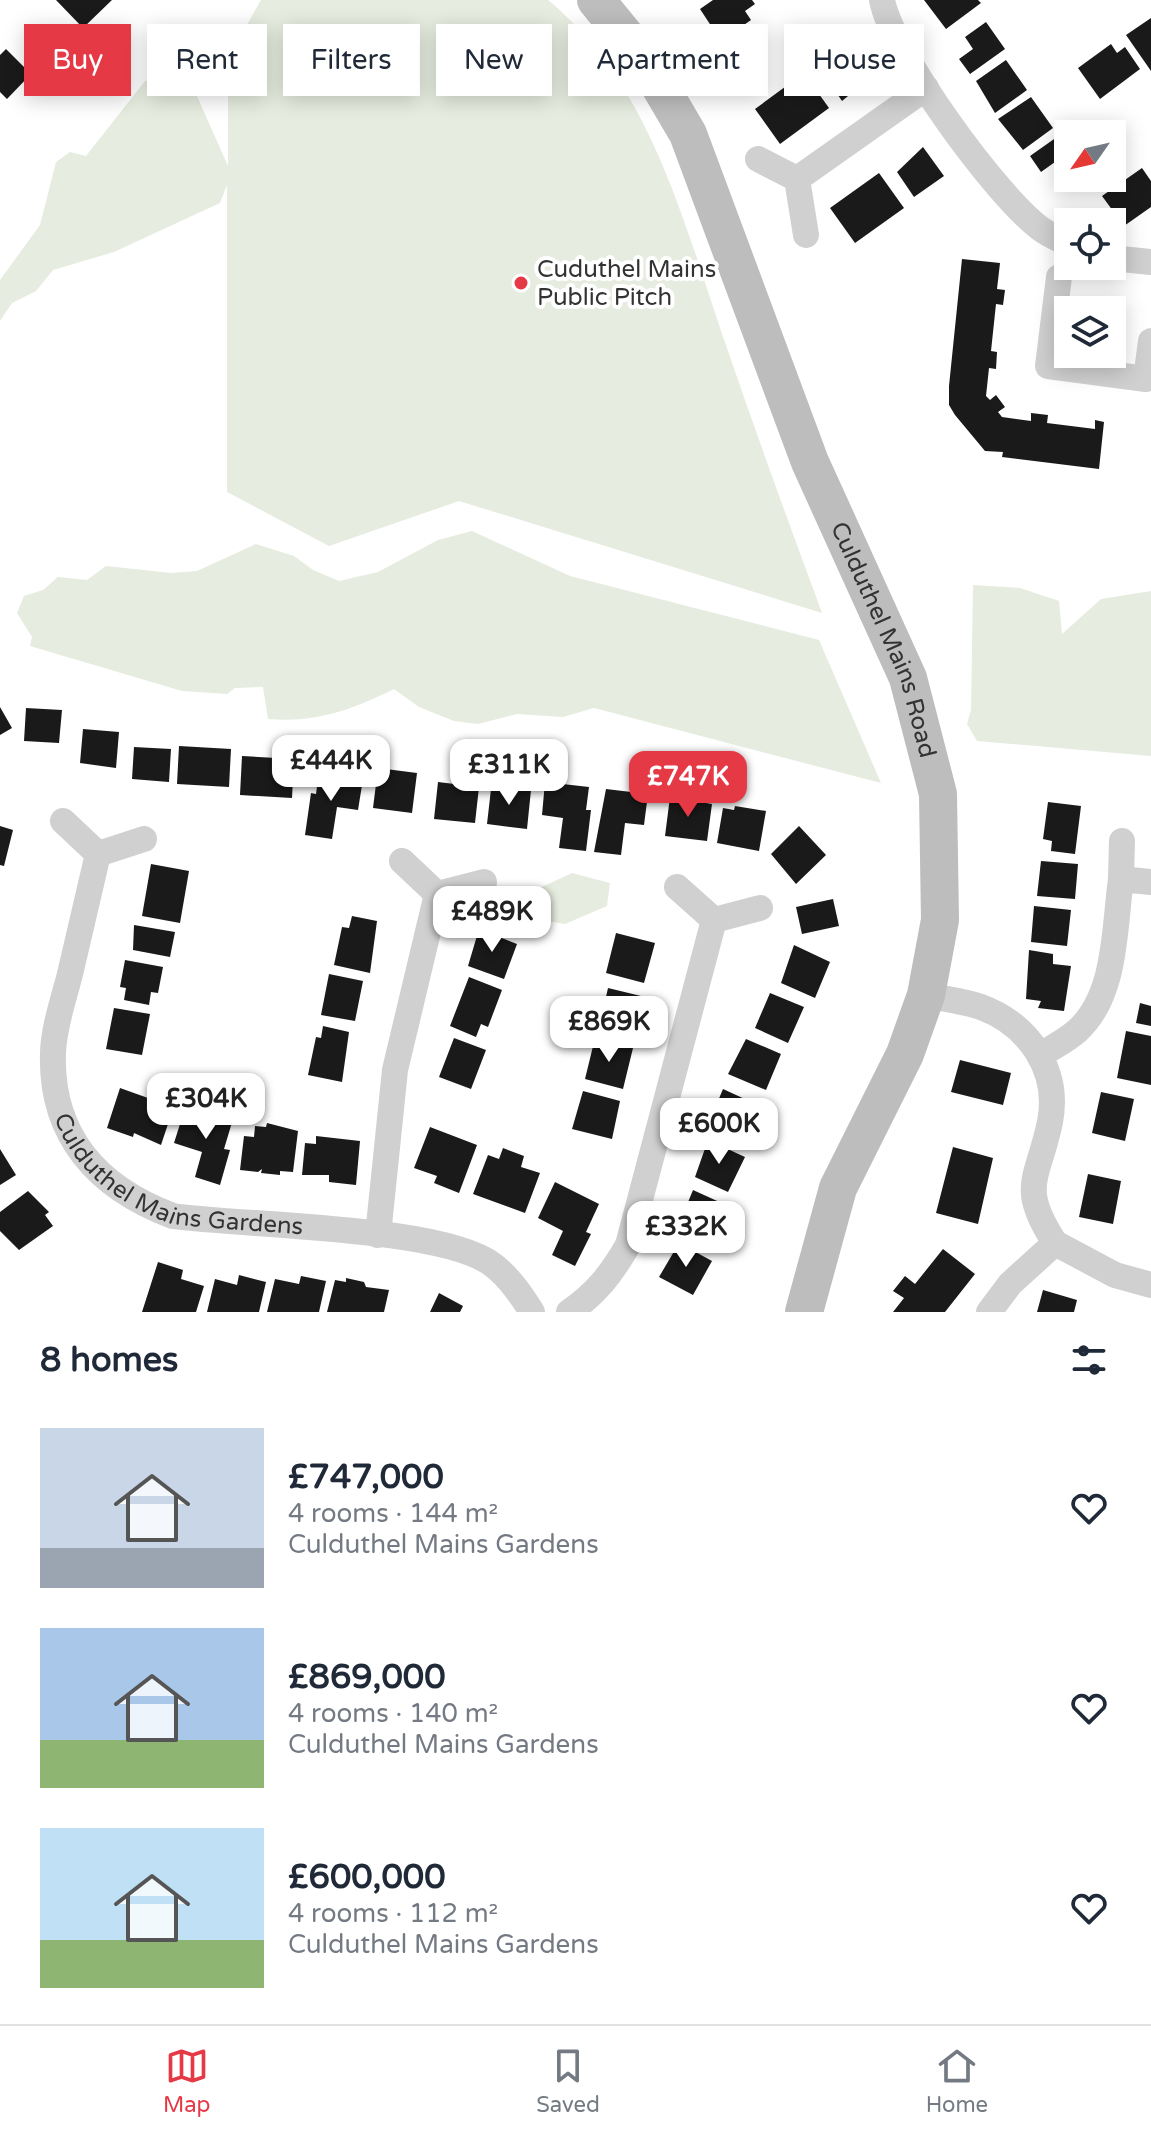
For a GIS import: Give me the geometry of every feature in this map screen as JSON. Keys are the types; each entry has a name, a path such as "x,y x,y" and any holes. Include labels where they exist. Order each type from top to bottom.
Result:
{"street":[{"path":"882,0 886,22 926,88 1015,204 1041,229 1054,236"},
{"name":"Culduthel Mains Road","path":"606,3 644,59 688,134 810,462 908,678 925,732 938,807 940,920 926,995 905,1054 838,1188 804,1312"},
{"path":"797,179 926,88"},
{"path":"758,159 797,179"},
{"path":"797,179 806,235"},
{"path":"1126,259 1151,262"},
{"path":"1059,280 1048,366 1146,379 1151,341"},
{"path":"63,821 98,854 144,839"},
{"path":"1041,1055 1078,1031 1097,1006 1108,976 1121,879 1122,841"},
{"name":"Culduthel Mains Gardens","path":"98,854 53,1049 56,1097 68,1131 87,1161 112,1186 142,1205 173,1216 378,1235 458,1247 492,1264 518,1290 532,1312"},
{"path":"402,861 437,894"},
{"path":"1121,879 1151,882"},
{"path":"437,894 484,882"},
{"path":"677,887 714,920"},
{"path":"378,1235 395,1070 437,894"},
{"path":"714,920 760,908"},
{"path":"569,1312 588,1300 612,1274 628,1245 714,920"},
{"path":"926,995 980,1007 1020,1028 1041,1055 1051,1086 1050,1122 1031,1185 1039,1218 1055,1243 1115,1275 1151,1285"},
{"path":"989,1312 1010,1284 1055,1243"}],"shaded area":[{"path":"261,0 548,0 573,24 568,24 568,96 627,96 640,117 680,209 822,613 459,501 329,546 227,492 227,185 220,203 114,252 53,270 36,291 12,303 0,321 0,280 40,225 56,162 70,152 86,156 145,81 147,96 197,96 228,166 228,96 267,96 267,24 247,24"},
{"path":"472,531 570,576 819,640 881,783 594,708 563,717 517,714 478,724 454,721 419,707 394,689 363,703 317,717 268,719 263,687 235,688 227,694 182,691 30,646 32,637 17,613 24,596 43,590 58,577 87,580 106,566 171,573 197,571 256,544 294,556 313,570 339,581 378,572 438,540"},
{"path":"973,585 1020,588 1059,601 1062,634 1101,599 1151,591 1151,756 977,741 967,724 971,710"},
{"path":"572,873 610,883 607,906 565,924 522,917 515,908 518,898"}],"building":[{"path":"56,0 112,0 87,24 79,24"},
{"path":"713,0 752,0 755,4 745,11 751,20 745,24 710,24 700,9"},
{"path":"924,0 978,0 981,3 946,29"},
{"path":"1151,18 1151,71 1126,35"},
{"path":"986,22 1005,49 970,74 959,59 973,49 965,37"},
{"path":"1111,44 1117,53 1125,47 1140,69 1100,99 1078,68"},
{"path":"6,49 24,67 24,81 7,99 0,92 0,55"},
{"path":"1006,60 1027,90 995,113 976,81"},
{"path":"784,88 784,96 820,96 829,108 780,144 755,109"},
{"path":"1031,97 1053,128 1023,150 998,119"},
{"path":"1054,139 1054,163 1041,172 1030,156"},
{"path":"923,147 944,176 914,197 897,172"},
{"path":"1142,168 1151,181 1151,207 1126,225 1126,208 1111,208 1102,196 1108,192 1126,192 1126,179"},
{"path":"879,173 904,208 855,243 830,208"},
{"path":"962,259 1000,263 997,289 1005,290 1003,305 996,304 991,351 997,352 996,369 989,368 986,396 990,400 996,395 1005,407 998,412 1002,417 1031,421 1031,413 1048,415 1047,423 1095,429 1095,420 1104,422 1099,469 1002,457 1003,452 985,451 955,415 949,405 949,386"},
{"path":"0,707 12,728 0,735"},
{"path":"26,708 62,710 59,743 24,741"},
{"path":"83,729 119,732 116,768 80,763"},
{"path":"179,746 231,749 229,787 177,784"},
{"path":"134,747 171,749 169,782 132,779"},
{"path":"242,756 294,759 292,798 240,795"},
{"path":"378,768 417,773 412,813 373,808"},
{"path":"319,772 363,779 358,810 337,807 332,839 305,835 311,793 316,794"},
{"path":"438,782 479,787 475,823 434,819"},
{"path":"545,782 589,787 586,810 591,810 586,851 559,848 563,818 542,815"},
{"path":"502,786 531,790 527,829 487,824 491,789 501,790"},
{"path":"606,789 648,794 644,825 625,823 621,855 594,852"},
{"path":"670,797 712,804 707,841 665,836"},
{"path":"1048,802 1081,806 1075,854 1051,851 1052,841 1043,839"},
{"path":"735,806 766,811 759,851 717,843 723,808 734,810"},
{"path":"0,826 13,830 4,866 0,865"},
{"path":"799,826 826,855 796,884 771,854"},
{"path":"1041,861 1078,864 1075,899 1037,896"},
{"path":"151,864 189,871 180,923 142,916"},
{"path":"833,899 839,926 802,934 796,907"},
{"path":"1034,906 1071,910 1067,946 1031,942"},
{"path":"352,916 377,921 370,973 334,965 342,927 349,928"},
{"path":"134,925 175,932 170,957 133,950"},
{"path":"479,929 517,944 504,979 468,966"},
{"path":"616,933 655,943 644,983 606,973"},
{"path":"794,945 830,962 815,998 781,983"},
{"path":"1029,950 1053,954 1053,964 1071,966 1064,1011 1038,1008 1041,1001 1026,999"},
{"path":"125,960 163,967 158,993 151,992 149,1005 124,1000 126,988 120,987"},
{"path":"329,974 363,981 355,1021 321,1015"},
{"path":"469,977 502,990 488,1027 481,1024 476,1037 450,1026"},
{"path":"608,988 645,997 635,1037 599,1028"},
{"path":"770,993 804,1007 788,1043 755,1028"},
{"path":"1140,1003 1151,1006 1151,1026 1136,1023"},
{"path":"114,1008 150,1014 142,1055 106,1049"},
{"path":"323,1026 349,1032 342,1082 308,1075 316,1037 321,1038"},
{"path":"1126,1031 1151,1036 1151,1085 1117,1078"},
{"path":"454,1038 486,1050 471,1089 439,1077"},
{"path":"595,1038 633,1048 623,1089 585,1079"},
{"path":"746,1039 781,1054 766,1090 728,1074"},
{"path":"960,1060 1011,1073 1003,1105 951,1092"},
{"path":"120,1088 162,1103 160,1108 172,1112 161,1145 134,1133 133,1137 107,1128"},
{"path":"723,1089 760,1106 743,1143 707,1127"},
{"path":"583,1091 620,1101 612,1139 572,1129"},
{"path":"1101,1092 1134,1099 1125,1141 1092,1133"},
{"path":"186,1105 233,1119 224,1149 230,1150 220,1185 195,1177 202,1152 174,1143"},
{"path":"267,1123 298,1131 293,1172 280,1171 280,1175 261,1173 262,1169 258,1172 240,1170 244,1136 254,1137 255,1126 266,1127"},
{"path":"430,1127 477,1145 459,1193 434,1183 437,1176 414,1168"},
{"path":"316,1136 360,1141 356,1185 329,1182 329,1175 302,1175 305,1143 316,1144"},
{"path":"708,1140 745,1157 728,1192 695,1177"},
{"path":"953,1147 993,1158 978,1224 936,1213"},
{"path":"503,1148 524,1156 521,1167 540,1173 525,1213 473,1194 488,1155 499,1159"},
{"path":"0,1149 16,1175 0,1185"},
{"path":"1088,1174 1121,1181 1113,1224 1079,1217"},
{"path":"555,1182 599,1204 586,1232 591,1234 575,1266 552,1255 563,1231 538,1218"},
{"path":"693,1190 726,1205 709,1243 677,1229"},
{"path":"28,1191 49,1212 45,1215 53,1226 19,1250 0,1231 0,1212"},
{"path":"679,1243 712,1261 693,1295 659,1277"},
{"path":"943,1249 975,1274 945,1312 893,1312 904,1298 893,1291 905,1276 915,1284"},
{"path":"158,1262 183,1270 181,1279 204,1286 196,1312 142,1312"},
{"path":"239,1275 266,1282 259,1312 207,1312 215,1279 237,1285"},
{"path":"301,1276 326,1281 319,1312 267,1312 275,1279 299,1284"},
{"path":"346,1278 364,1282 366,1287 389,1290 384,1312 327,1312 335,1280 346,1282"},
{"path":"1043,1290 1077,1300 1074,1312 1037,1312"},
{"path":"439,1293 463,1306 460,1312 430,1312"}],"place":[{"name":"Cuduthel Mains Public Pitch","path":"521,283"}]}
